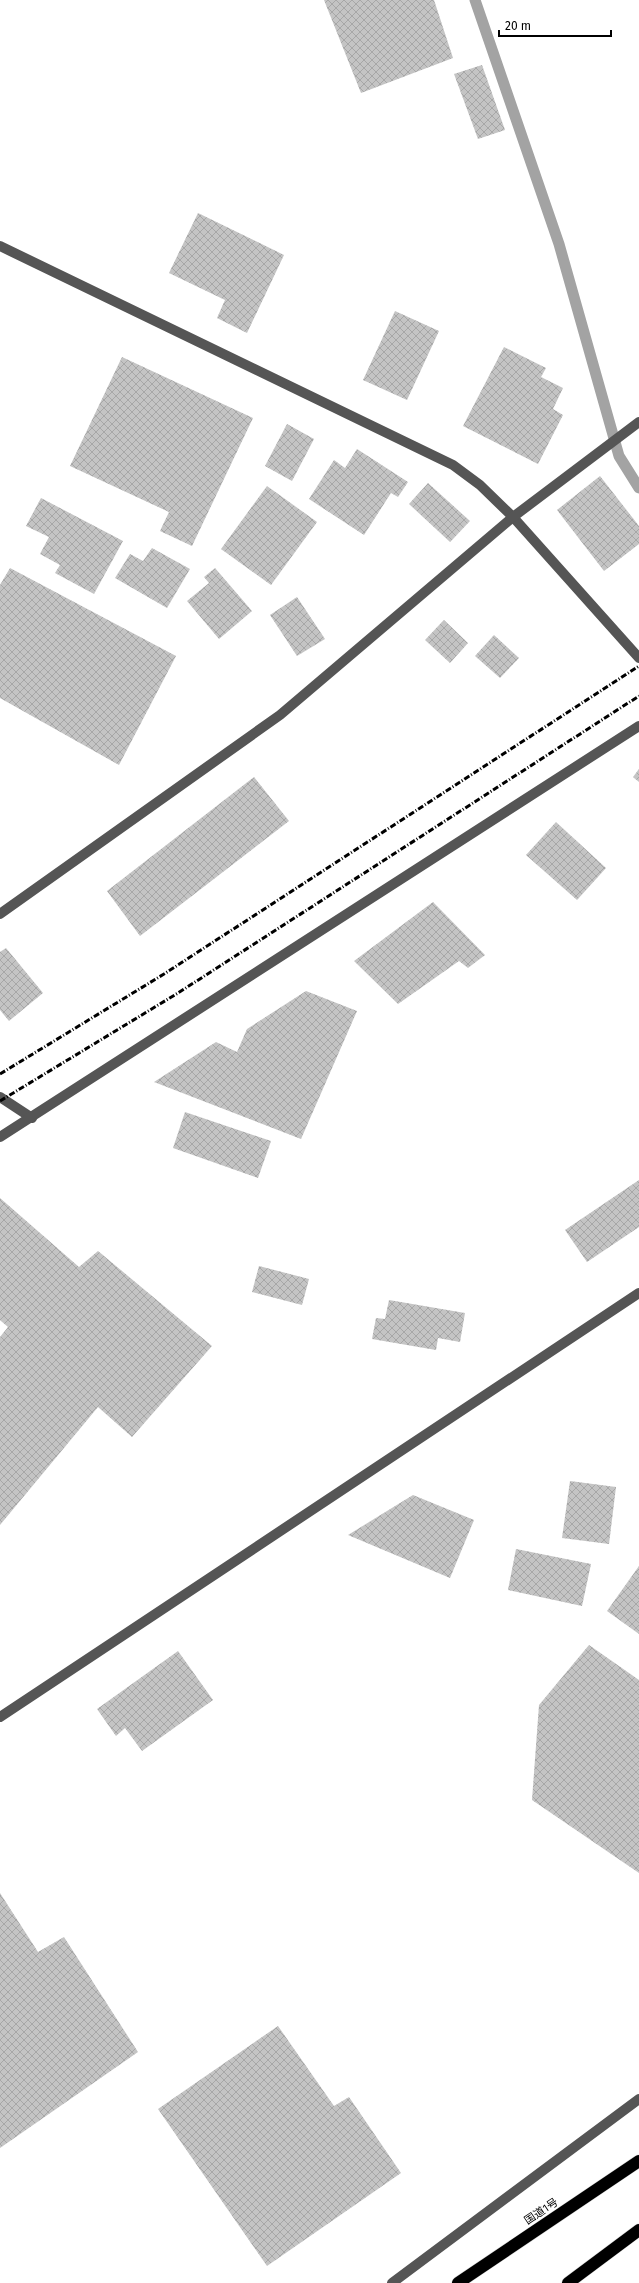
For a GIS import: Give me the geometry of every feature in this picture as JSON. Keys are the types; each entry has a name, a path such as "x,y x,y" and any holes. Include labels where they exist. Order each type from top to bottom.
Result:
{"highway":[{"name":"国道1号","path":"458,2283 639,2161"},
{"path":"568,2283 639,2230"}],"street":[{"path":"0,246 453,465 480,485 513,517 639,658"},
{"path":"0,914 280,715 513,517 597,452 639,422"},
{"path":"0,1137 32,1118 639,726"},
{"path":"0,1097 32,1118"},
{"path":"0,1717 639,1293"},
{"path":"392,2283 639,2099"}],"building":[{"path":"324,0 434,0 453,58 361,93"},
{"path":"482,65 505,130 478,139 454,74"},
{"path":"198,213 284,255 247,333 217,318 225,300 169,273"},
{"path":"395,311 439,331 407,400 363,380"},
{"path":"504,347 546,368 541,377 563,388 553,409 563,415 538,464 463,426"},
{"path":"122,357 253,418 192,546 160,531 169,512 70,466"},
{"path":"287,424 314,439 292,481 265,466"},
{"path":"357,449 408,482 398,497 391,493 364,535 309,499 334,460 345,468"},
{"path":"600,476 639,526 639,544 604,571 557,510"},
{"path":"428,483 470,521 450,542 409,504"},
{"path":"267,486 317,522 271,585 221,549"},
{"path":"41,498 123,541 94,594 55,573 60,565 40,554 49,537 26,526"},
{"path":"152,548 190,569 167,608 115,578 130,554 143,561"},
{"path":"10,568 176,656 119,765 0,698 0,585"},
{"path":"215,568 252,611 219,639 187,601 209,583 204,577"},
{"path":"297,597 325,639 297,656 270,615"},
{"path":"444,620 468,643 450,663 425,640"},
{"path":"494,635 519,658 500,678 475,656"},
{"path":"639,769 639,782 633,777"},
{"path":"254,777 289,821 140,936 107,891"},
{"path":"556,822 606,868 577,900 526,855"},
{"path":"433,902 485,955 468,968 459,961 398,1004 354,961"},
{"path":"6,948 43,993 9,1021 0,1010 0,952"},
{"path":"306,991 357,1011 301,1139 154,1082 216,1042 237,1052 247,1029"},
{"path":"185,1112 271,1141 258,1178 173,1148"},
{"path":"639,1180 639,1227 587,1262 565,1230"},
{"path":"0,1198 79,1267 98,1251 212,1346 132,1437 98,1407 0,1525 0,1337 8,1327 0,1320"},
{"path":"259,1266 309,1279 302,1305 252,1292"},
{"path":"389,1300 465,1313 460,1342 438,1338 436,1350 372,1339 376,1318 385,1319"},
{"path":"570,1481 616,1487 609,1544 562,1538"},
{"path":"413,1495 474,1520 450,1578 348,1535"},
{"path":"516,1549 591,1564 582,1606 508,1590"},
{"path":"639,1566 639,1634 607,1611"},
{"path":"589,1645 639,1680 639,1873 532,1800 539,1705"},
{"path":"178,1651 213,1700 142,1751 125,1728 116,1736 97,1709"},
{"path":"0,1893 38,1952 64,1937 138,2052 0,2148"},
{"path":"278,2026 334,2106 349,2097 401,2173 267,2266 158,2109"}],"waterway":[{"path":"475,0 559,244 619,456 639,488"}],"railway":[{"path":"0,1074 164,974 639,666"},
{"path":"0,1101 178,993 639,696"}]}
